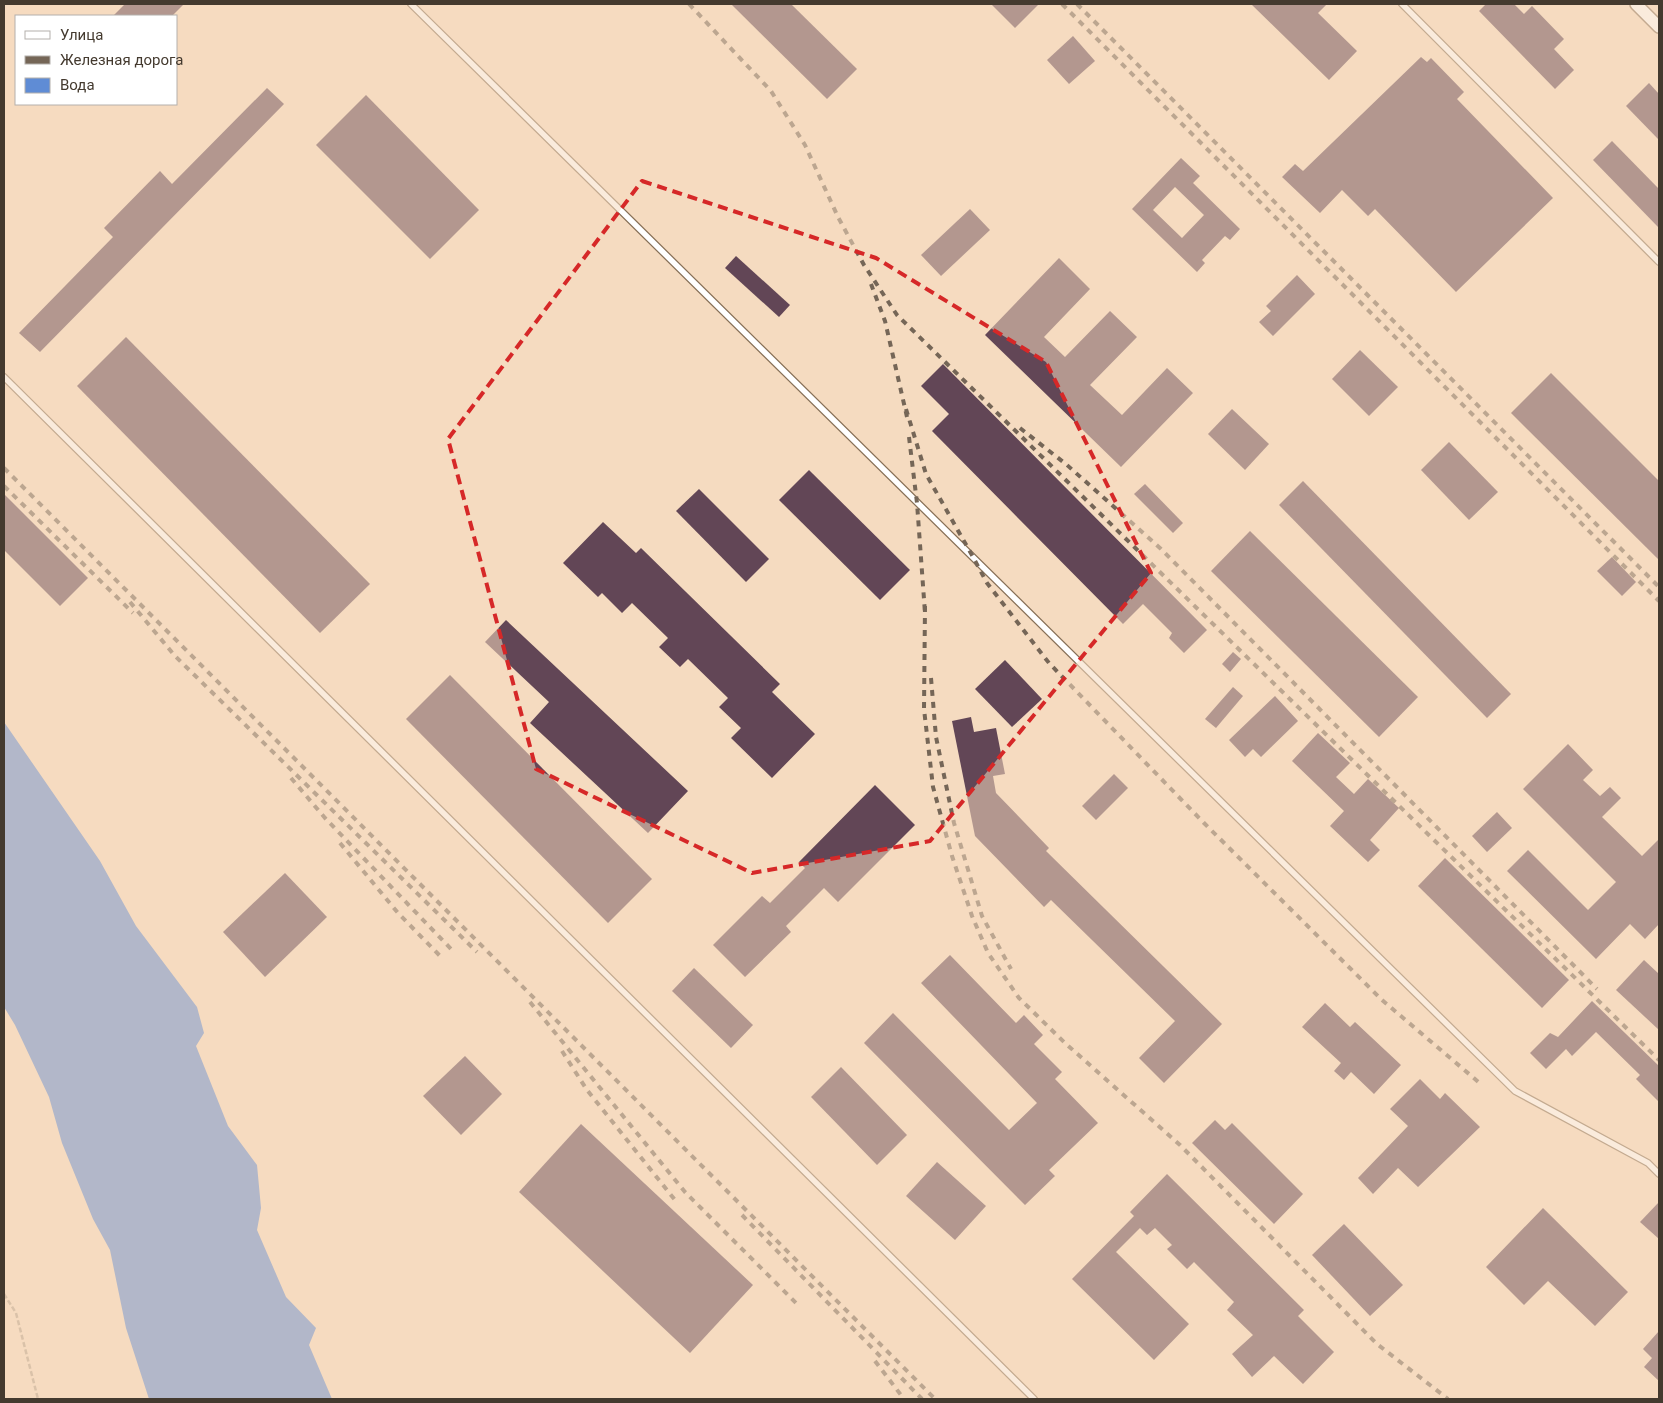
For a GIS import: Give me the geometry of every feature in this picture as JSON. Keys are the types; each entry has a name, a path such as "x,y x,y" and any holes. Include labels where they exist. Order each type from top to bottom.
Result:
{"street":[{"path":"1636,4 1659,27"}],"lane":[{"path":"411,4 1515,1091 1648,1163 1659,1174"},
{"path":"1402,4 1659,262"},
{"path":"4,378 1034,1399"}],"path":[{"path":"4,1294 16,1313 38,1399"}],"highlighted area":[{"path":"642,181 876,258 1046,362 1151,573 930,841 752,873 536,769 448,439"}],"water":[{"path":"4,722 100,861 136,926 197,1007 204,1033 196,1046 228,1126 257,1165 261,1208 257,1230 286,1297 316,1328 309,1345 332,1399 149,1399 126,1328 110,1250 93,1219 62,1143 49,1097 15,1025 4,1007"}],"building":[{"path":"125,4 184,4 173,15 114,15"},
{"path":"731,4 791,4 857,69 827,99"},
{"path":"991,4 1039,4 1015,28"},
{"path":"1251,4 1327,4 1318,13 1357,51 1329,80"},
{"path":"1486,4 1514,4 1524,14 1532,6 1564,39 1554,49 1574,70 1555,89 1479,11"},
{"path":"1073,36 1095,61 1069,84 1047,60"},
{"path":"1421,57 1427,62 1431,58 1464,92 1457,99 1553,198 1456,292 1375,209 1368,216 1342,190 1320,213 1282,177 1295,164 1303,171"},
{"path":"1649,83 1659,94 1659,140 1626,106"},
{"path":"267,88 284,104 40,352 19,333 113,237 104,228 160,171 172,184"},
{"path":"366,95 479,210 430,259 316,145"},
{"path":"1612,141 1659,189 1659,228 1593,160"},
{"path":"1181,158 1200,176 1193,183 1240,229 1230,240 1225,236 1202,260 1205,263 1197,272 1132,209","holes":["1175,187 1204,215 1182,238 1153,210"]},
{"path":"970,209 990,230 941,276 921,255"},
{"path":"736,256 790,305 779,317 725,268"},
{"path":"1059,258 1090,289 1044,337 1065,357 1110,311 1137,337 1090,385 1122,415 1167,368 1193,393 1121,467 985,335"},
{"path":"1297,275 1315,294 1273,336 1259,322 1271,311 1266,306"},
{"path":"126,337 370,584 320,633 77,386"},
{"path":"1360,350 1398,387 1369,416 1332,379"},
{"path":"943,364 1207,630 1184,653 1169,638 1172,633 1143,604 1123,624 932,431 949,414 921,386"},
{"path":"1551,373 1659,481 1659,560 1511,413"},
{"path":"1232,409 1269,444 1245,470 1208,434"},
{"path":"1449,442 1498,492 1469,520 1421,470"},
{"path":"809,470 910,570 880,600 779,500"},
{"path":"1303,481 1511,694 1487,718 1279,505"},
{"path":"1145,484 1183,523 1173,533 1134,494"},
{"path":"699,489 769,559 746,582 676,511"},
{"path":"4,494 88,578 60,606 4,550"},
{"path":"603,522 636,553 641,548 780,684 772,692 815,734 772,778 731,738 741,728 719,707 728,698 688,659 680,667 659,647 668,638 632,603 622,613 602,593 598,597 563,563"},
{"path":"1250,531 1418,697 1379,737 1211,571"},
{"path":"1612,557 1636,582 1622,596 1597,571"},
{"path":"506,620 688,791 648,833 530,723 549,702 485,642"},
{"path":"1233,652 1241,659 1230,672 1222,664"},
{"path":"1005,660 1042,699 1012,727 975,689"},
{"path":"450,675 652,879 608,923 406,719"},
{"path":"1233,687 1243,696 1216,728 1205,719"},
{"path":"1275,696 1298,721 1261,757 1253,749 1245,757 1229,740"},
{"path":"971,717 974,732 996,728 1005,774 993,776 996,793 1049,848 1046,851 1222,1024 1164,1083 1139,1058 1175,1021 1051,900 1044,907 975,836 952,721"},
{"path":"1318,733 1350,763 1336,777 1354,794 1368,779 1399,808 1370,840 1380,850 1368,862 1330,826 1344,811 1292,761"},
{"path":"1568,744 1593,770 1583,780 1600,796 1610,787 1621,798 1602,817 1642,856 1659,839 1659,924 1645,939 1630,924 1596,959 1507,871 1528,850 1588,910 1616,882 1523,789"},
{"path":"1114,774 1128,788 1096,820 1082,806"},
{"path":"875,785 915,825 838,902 824,888 786,926 791,932 745,977 713,945 762,896 770,903 805,868 799,862"},
{"path":"1497,812 1512,828 1487,852 1472,836"},
{"path":"1445,858 1569,980 1542,1008 1418,886"},
{"path":"285,873 327,917 265,977 223,932"},
{"path":"950,955 1016,1023 1024,1015 1043,1035 1034,1044 1062,1072 1055,1079 1098,1123 1049,1170 1055,1176 1025,1205 864,1043 893,1013 1009,1130 1037,1103 921,983"},
{"path":"1644,960 1659,974 1659,1030 1616,990"},
{"path":"694,968 753,1025 731,1048 672,991"},
{"path":"1592,1001 1659,1066 1659,1102 1636,1079 1640,1075 1596,1032 1572,1056 1566,1049 1546,1069 1530,1053 1550,1033 1558,1037"},
{"path":"1325,1003 1350,1027 1355,1022 1401,1065 1374,1094 1351,1072 1344,1080 1334,1071 1341,1063 1302,1027"},
{"path":"465,1056 502,1094 461,1135 423,1096"},
{"path":"841,1067 907,1135 877,1165 811,1097"},
{"path":"1420,1079 1440,1099 1445,1093 1480,1127 1418,1187 1398,1168 1373,1194 1358,1178 1408,1126 1390,1109"},
{"path":"1215,1120 1225,1130 1232,1123 1303,1194 1274,1224 1192,1143"},
{"path":"581,1124 753,1285 690,1353 519,1192"},
{"path":"937,1162 986,1206 955,1240 906,1196"},
{"path":"1167,1174 1304,1310 1298,1316 1334,1352 1303,1384 1274,1356 1252,1377 1232,1354 1253,1335 1227,1310 1234,1302 1194,1262 1187,1269 1167,1249 1172,1245 1155,1228 1147,1235 1140,1228 1116,1252 1189,1324 1154,1360 1072,1279 1134,1216 1130,1212"},
{"path":"1659,1202 1659,1239 1640,1222"},
{"path":"1543,1208 1628,1292 1595,1326 1548,1281 1524,1305 1486,1267"},
{"path":"1344,1224 1403,1285 1370,1316 1312,1255"},
{"path":"1659,1331 1659,1381 1644,1367 1652,1358 1643,1349"}],"railway":[{"path":"689,4 771,91 805,145 838,217 864,265 897,315 1659,1060"},
{"path":"1062,4 1659,601"},
{"path":"1077,4 1659,587"},
{"path":"871,284 885,321 907,417"},
{"path":"906,409 926,474 987,583 1049,663 1204,823 1382,1000 1482,1085"},
{"path":"1020,428 1067,465 1161,549 1597,989"},
{"path":"909,437 917,503 925,613"},
{"path":"4,468 935,1399"},
{"path":"4,486 133,613"},
{"path":"130,602 175,656 477,952"},
{"path":"925,606 924,709 933,787 952,856 972,916 988,953 1019,998 1065,1043 1180,1145 1377,1344 1448,1399"},
{"path":"931,678 936,737 954,823 982,916 1011,969"},
{"path":"291,778 325,818 452,950"},
{"path":"340,843 398,913 443,959"},
{"path":"530,1002 685,1192 797,1304"},
{"path":"562,1051 587,1090 675,1200"},
{"path":"742,1215 922,1399"},
{"path":"875,1361 904,1399"}]}
